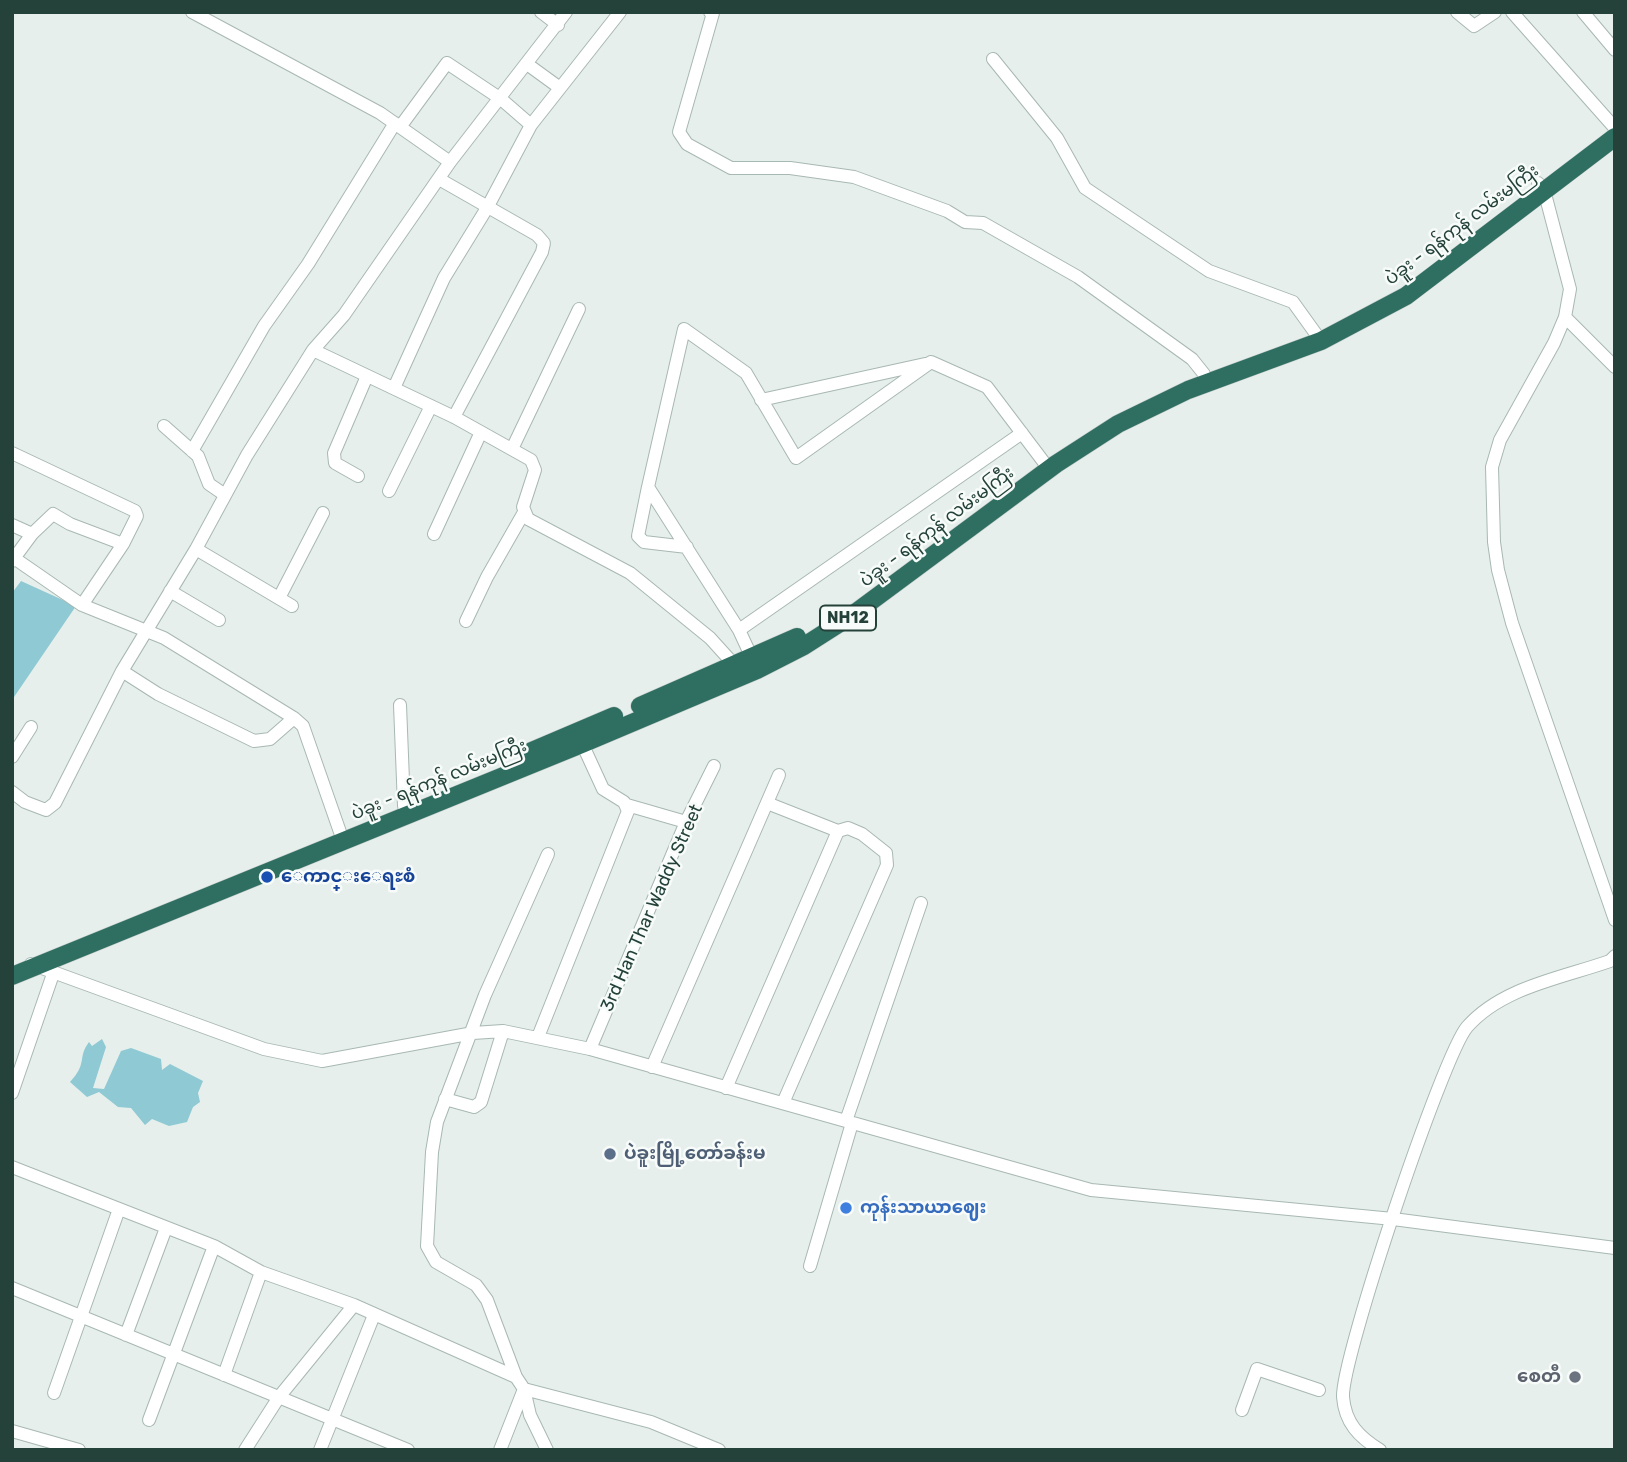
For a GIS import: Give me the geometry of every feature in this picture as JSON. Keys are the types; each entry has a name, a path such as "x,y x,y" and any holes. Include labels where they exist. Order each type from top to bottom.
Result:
{"highway":[{"name":"ပဲခူး - ရန်ကုန် လမ်းမကြီး","path":"24,971 579,738 743,666 804,646 851,616 1114,416 1204,374 1363,321 1406,296 1614,130"},
{"name":"ပဲခူး - ရန်ကုန် လမ်းမကြီး","path":"1046,466 1118,424 1188,390 1317,336"},
{"name":"ပဲခူး - ရန်ကုန် လမ်းမကြီး","path":"24,971 340,832 579,738"}],"street":[{"path":"192,12 397,125 450,162"},
{"path":"541,12 558,25"},
{"path":"12,792 26,803 46,810 55,803 121,671 148,631 225,495 313,350 381,265 450,162 566,12"},
{"path":"394,388 444,278 487,208 531,125 620,12"},
{"path":"710,12 713,13 679,132 687,144 719,164 739,170 790,167 854,177 947,211 965,222 983,223 1097,289 1192,359 1204,374"},
{"path":"1457,12 1474,26 1495,12"},
{"path":"1512,12 1614,130"},
{"path":"1583,12 1615,50"},
{"path":"993,59 1057,138 1085,188 1209,271 1293,302 1317,336"},
{"path":"192,451 264,326 308,264 397,125 447,63 501,99 531,125"},
{"path":"527,64 560,88"},
{"path":"439,179 537,235 544,243 542,252 454,417"},
{"path":"1541,186 1570,289 1565,317 1554,343 1500,440 1492,467 1494,542 1498,570 1513,623 1615,920"},
{"path":"512,449 579,309"},
{"path":"1565,317 1615,367"},
{"path":"687,547 644,542 638,536 684,329 746,373 796,458 931,362"},
{"path":"313,350 454,417 531,460 536,470 523,514 487,577 466,621"},
{"path":"761,400 931,362 988,387 1046,466"},
{"path":"358,476 335,463 334,453 368,376"},
{"path":"388,491 431,406"},
{"path":"164,426 192,451 204,466 208,484 225,495"},
{"path":"434,534 481,432"},
{"path":"738,630 1022,433"},
{"path":"12,453 135,511 137,516 123,544 82,605"},
{"path":"648,487 738,630 743,666"},
{"path":"279,598 323,513"},
{"path":"123,544 70,524 53,514 32,534 13,559 82,605 164,638 294,718 303,726 340,832"},
{"path":"523,514 630,573 743,666"},
{"path":"12,525 32,534"},
{"path":"196,549 292,606"},
{"path":"170,591 219,620"},
{"path":"121,671 158,694 254,741 270,740 294,718"},
{"path":"400,705 404,806"},
{"path":"12,757 31,727"},
{"path":"579,738 603,789 627,805 686,822"},
{"name":"3rd Han Thar Waddy Street","path":"590,1049 686,822 714,766"},
{"path":"652,1067 779,775"},
{"path":"767,803 838,831 848,828 862,834 886,853 887,865 783,1103"},
{"path":"538,1037 628,811 627,805"},
{"path":"726,1088 838,831"},
{"path":"547,1450 530,1415 524,1389 516,1377 486,1300 476,1285 436,1262 427,1246 432,1152 445,1099 485,995 548,854"},
{"path":"810,1266 849,1122 921,903"},
{"path":"1380,1450 1365,1440 1349,1423 1343,1383 1393,1219 1450,1057 1465,1029 1482,1012 1504,998 1610,961 1615,956"},
{"path":"12,1093 24,971 264,1049 322,1061 472,1032 503,1031 590,1049 1091,1190 1393,1219 1615,1248"},
{"path":"445,1099 474,1107 481,1102 503,1031"},
{"path":"12,1167 214,1246 261,1272 354,1305 516,1377"},
{"path":"54,1393 83,1319 119,1209"},
{"path":"126,1335 166,1228"},
{"path":"149,1420 214,1246"},
{"path":"224,1375 261,1272"},
{"path":"12,1288 403,1449"},
{"path":"245,1450 279,1397 354,1305"},
{"path":"320,1450 374,1315"},
{"path":"1242,1410 1257,1369 1317,1391 1343,1383"},
{"path":"500,1450 524,1389"},
{"path":"524,1389 651,1422 719,1450"},
{"path":"12,1430 79,1450"}],"water":[{"path":"21,581 76,606 12,700 12,593"},
{"path":"102,1039 106,1047 93,1088 104,1089 121,1051 131,1048 161,1059 162,1070 170,1064 203,1081 198,1093 200,1102 193,1107 187,1122 169,1126 152,1119 145,1125 131,1108 118,1107 99,1092 87,1097 70,1082 79,1070 83,1052 89,1042 92,1046"}],"place":[{"name":"ေကာင္းေရႊစံ","path":"267,877"},
{"name":"ပဲခူးမြို့တော်ခန်းမ","path":"610,1154"},
{"name":"ကုန်းသာယာဈေး","path":"846,1208"},
{"name":"စေတီ","path":"1575,1377"}]}
